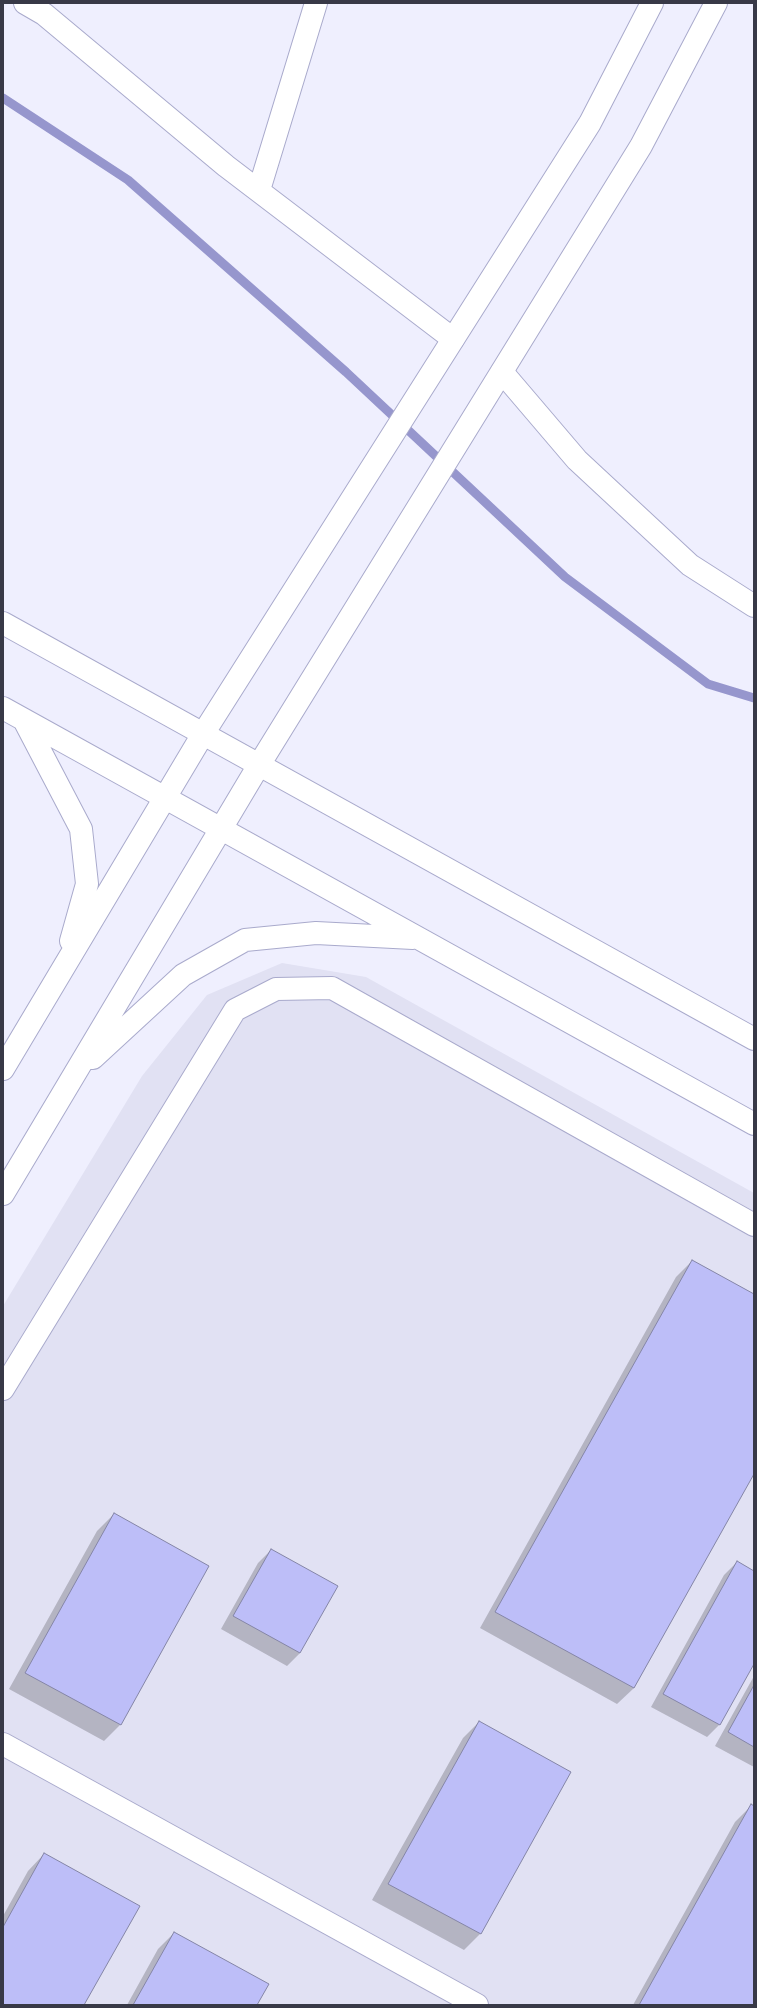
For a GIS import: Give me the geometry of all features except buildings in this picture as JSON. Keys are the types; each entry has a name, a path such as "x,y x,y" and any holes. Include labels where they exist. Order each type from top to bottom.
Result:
{"street":[{"path":"25,3 44,14 226,166 453,339"},
{"path":"259,190 316,3"},
{"path":"3,1069 203,734 590,123 652,3"},
{"path":"3,1194 259,765 641,146 716,3"},
{"path":"502,372 577,460 648,526 690,565 754,606"},
{"path":"3,623 754,1039"},
{"path":"3,708 754,1124"},
{"path":"24,720 81,829 87,884 64,967"},
{"path":"75,1075 183,975 245,940 316,933 418,938"},
{"path":"3,1389 235,1010 276,989 332,988 754,1226"},
{"path":"3,1744 477,2005"}],"shaded area":[{"path":"282,963 366,977 754,1193 754,2005 3,2005 3,1306 142,1076 207,995"}],"waterway":[{"path":"3,98 128,180 346,372 565,577 708,684 754,698"}]}
